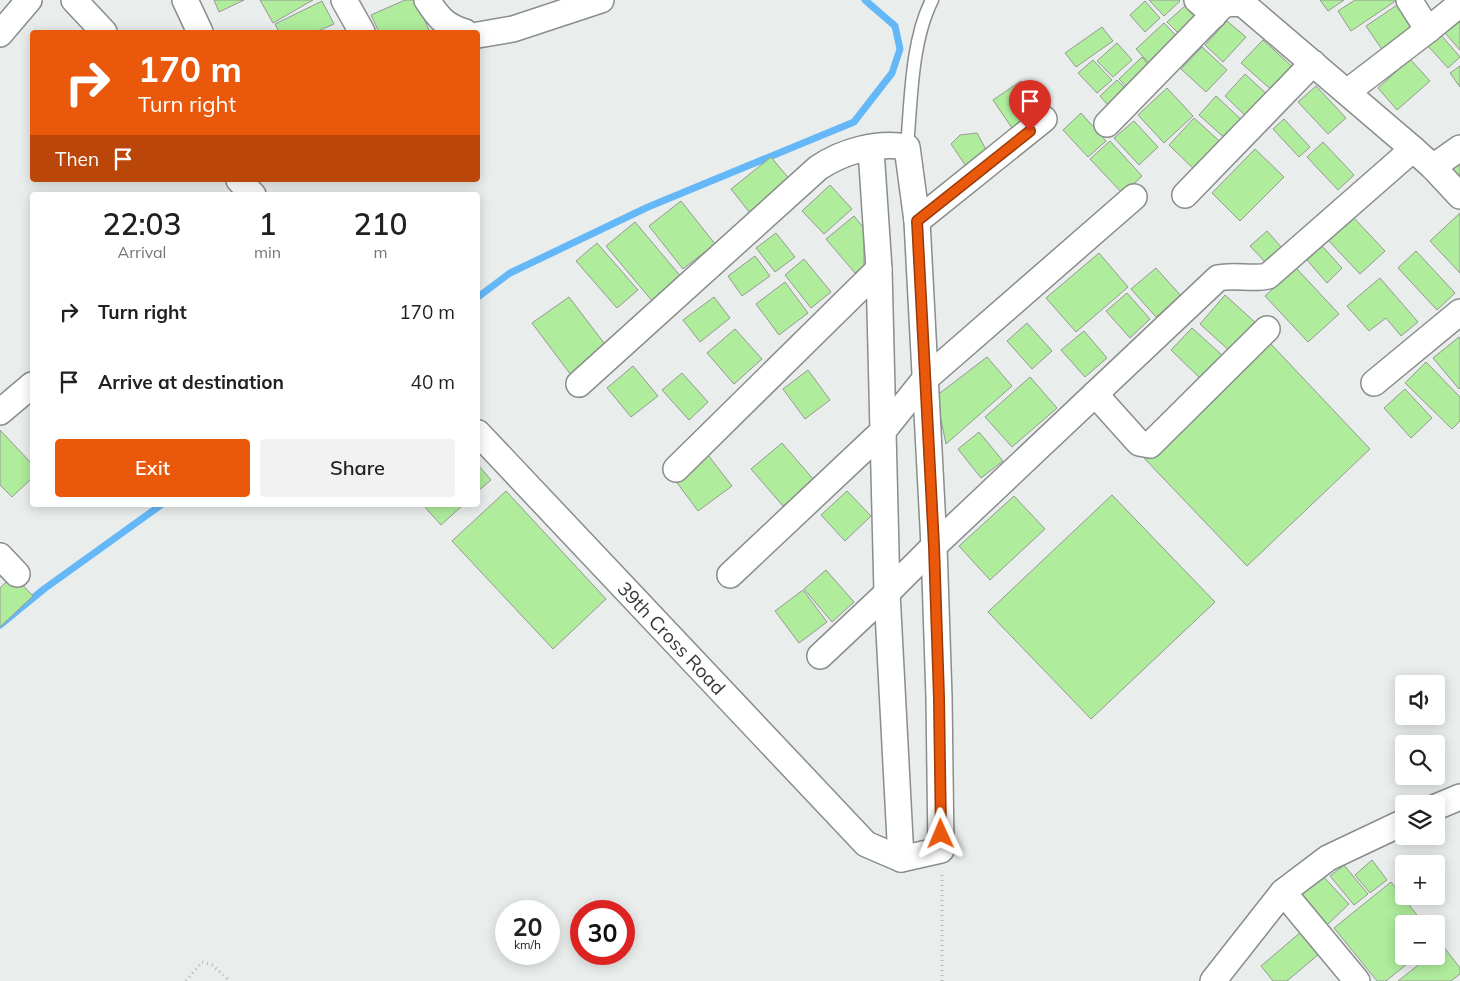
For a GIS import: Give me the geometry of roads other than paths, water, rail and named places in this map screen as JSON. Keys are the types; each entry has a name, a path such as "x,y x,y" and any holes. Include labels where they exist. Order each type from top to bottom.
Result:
{"street":[{"path":"0,34 29,0"},
{"path":"74,0 102,30"},
{"path":"185,0 199,30"},
{"path":"344,0 361,30"},
{"path":"427,0 436,14 450,28 457,30"},
{"path":"480,35 513,29 601,0"},
{"path":"1409,0 1428,30"},
{"path":"1107,124 1205,7 1242,3 1413,149 1460,196"},
{"path":"1347,92 1460,4"},
{"path":"1185,195 1312,63"},
{"path":"917,221 1044,120"},
{"path":"579,384 818,168 833,157 851,151 872,148 907,147 917,221 934,546 941,850 901,858 887,593 879,269 872,148"},
{"path":"1433,167 1460,148"},
{"path":"820,656 1218,278 1227,276 1260,278 1268,276 1413,149"},
{"path":"241,182 250,192"},
{"path":"730,574 884,430 924,380 1134,196"},
{"path":"676,468 879,269"},
{"path":"1374,383 1460,312"},
{"path":"1095,394 1139,443 1150,445 1267,329"},
{"path":"0,412 30,386"},
{"name":"39th Cross Road","path":"480,435 866,844 901,858"},
{"path":"0,556 17,574"},
{"path":"1445,803 1460,797"},
{"path":"1213,981 1284,892 1328,858 1395,826"},
{"path":"1284,892 1358,981"}],"lane":[{"path":"907,147 914,70 922,22 932,0"}],"waterway":[{"path":"480,296 510,273 648,207 854,122 892,73 900,49 895,26 865,0"},
{"path":"0,625 44,589 158,507"}]}
